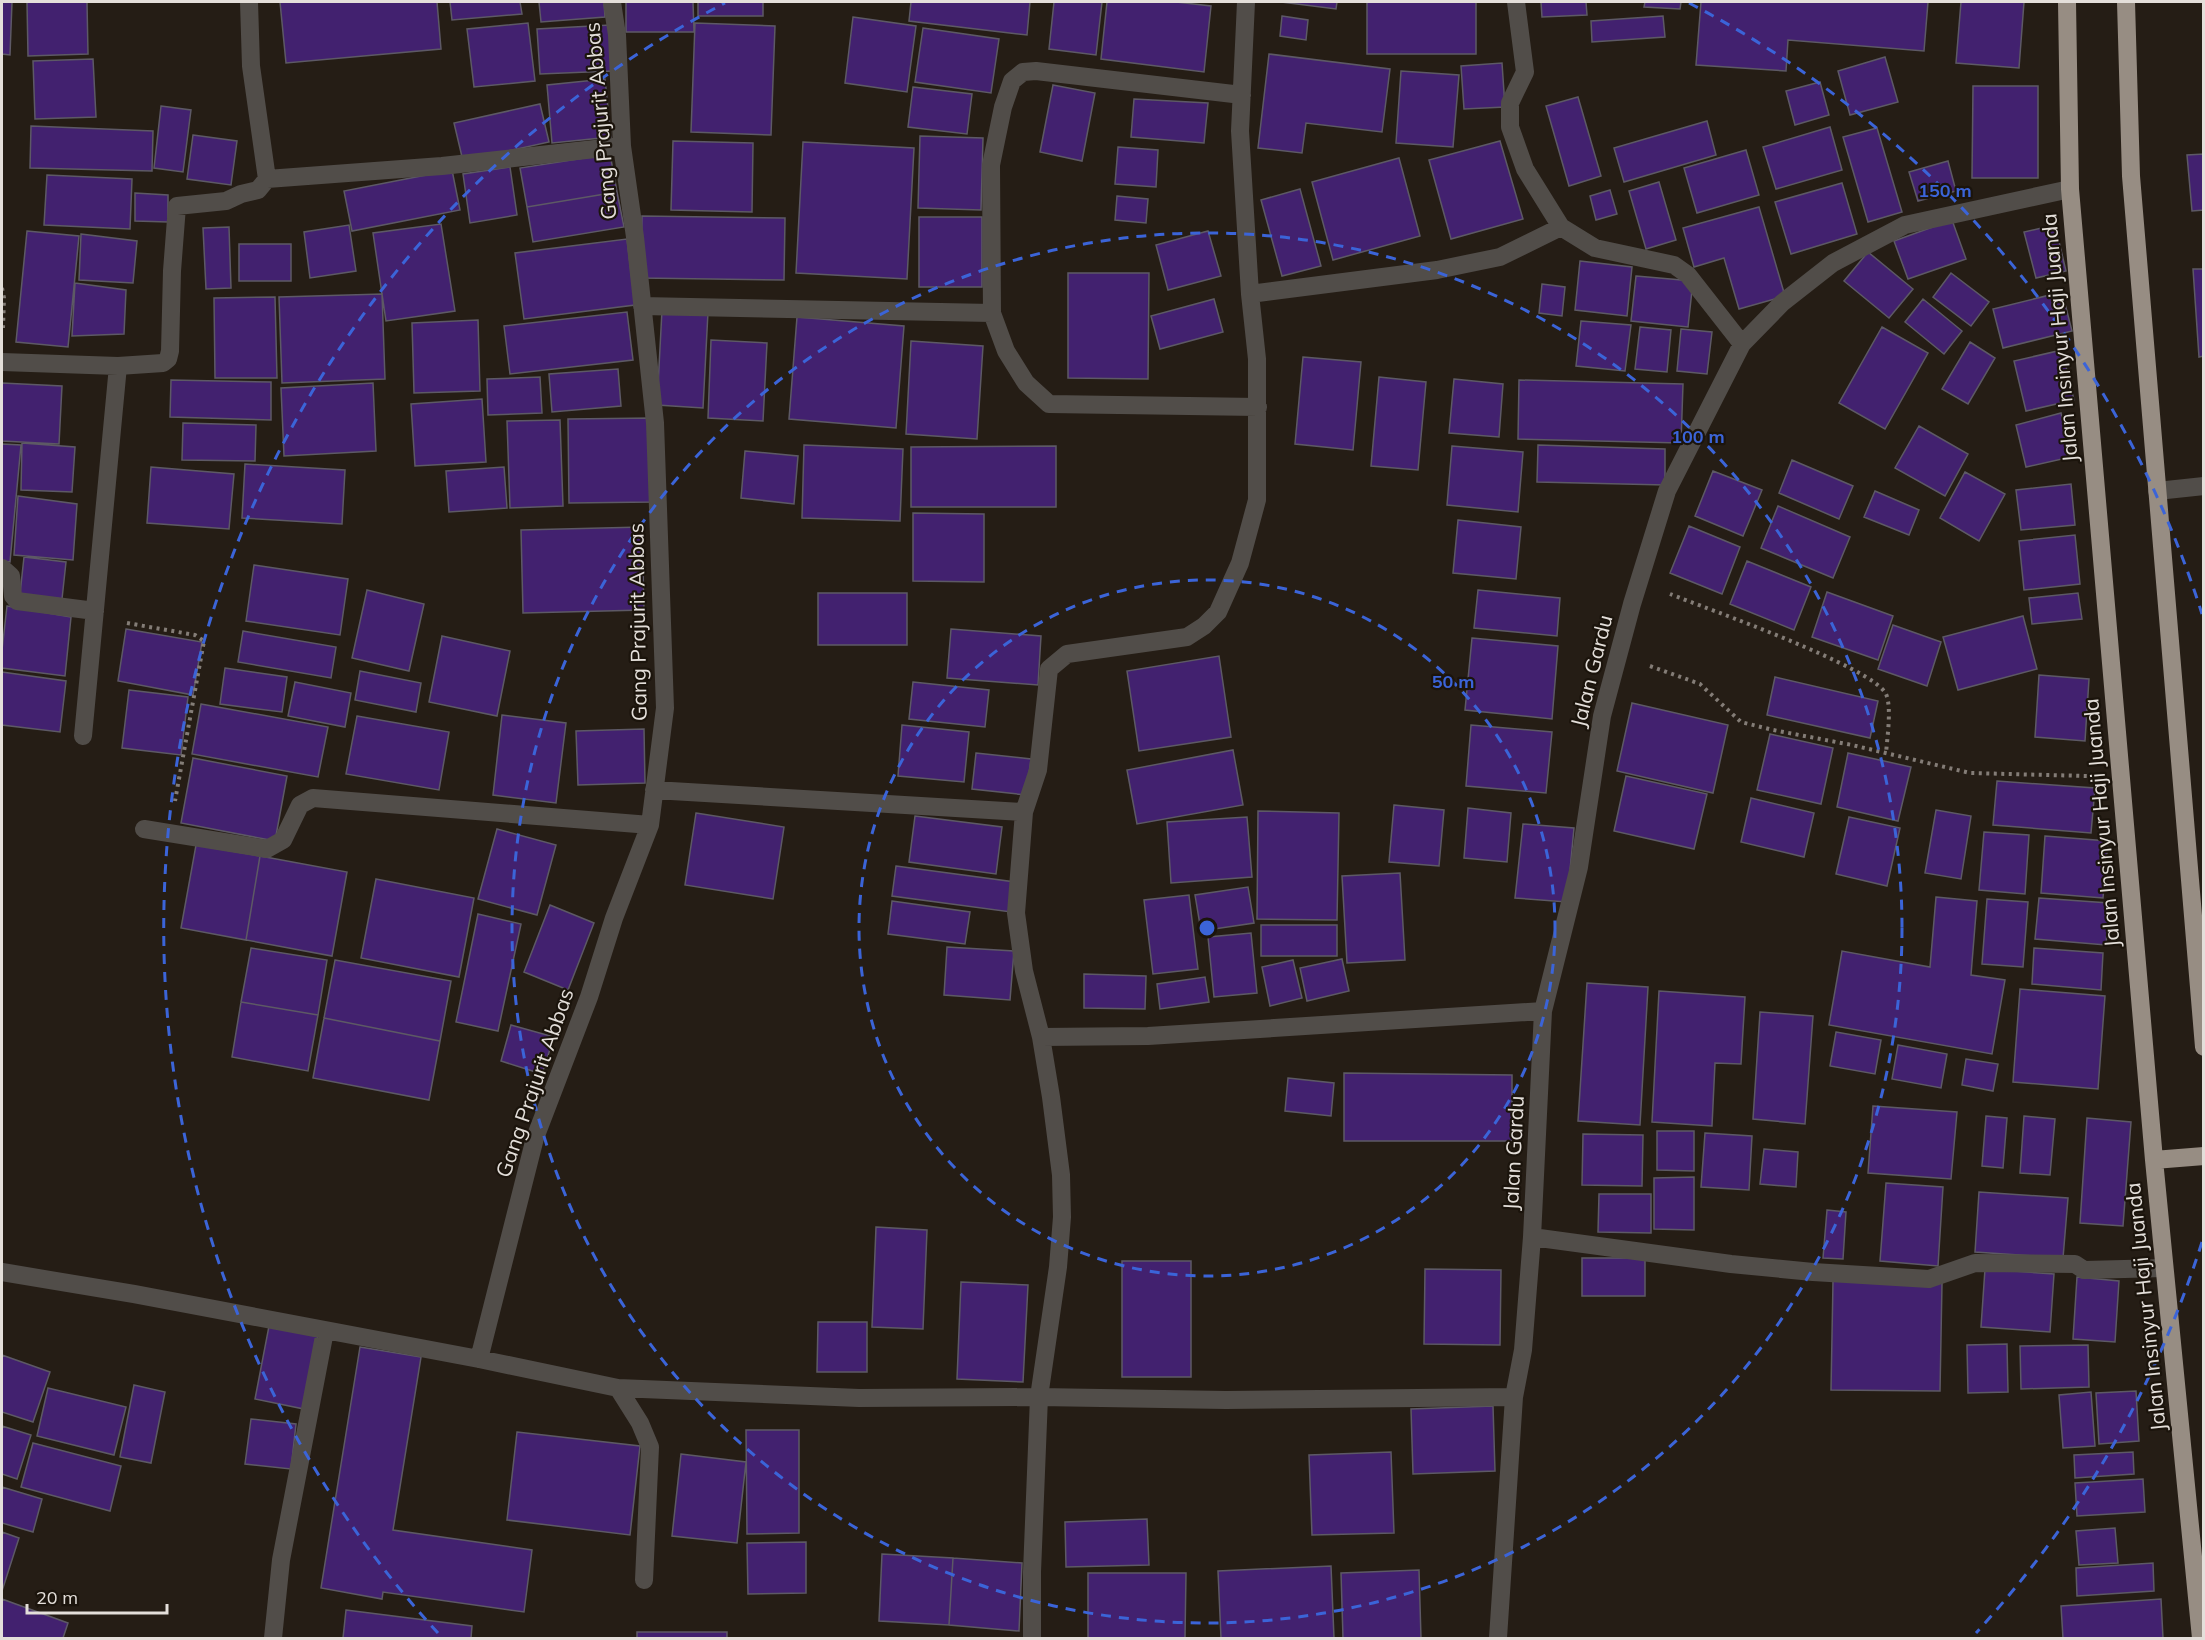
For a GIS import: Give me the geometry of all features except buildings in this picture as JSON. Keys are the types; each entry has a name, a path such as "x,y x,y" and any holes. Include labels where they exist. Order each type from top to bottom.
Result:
{"highway":[{"name":"Jalan Insinyur Haji Juanda","path":"2067,2 2070,189 2154,1160 2201,1638"},
{"path":"2126,2 2131,176 2204,1047"},
{"path":"2154,1160 2204,1156"}],"street":[{"path":"249,2 251,66 267,179"},
{"name":"Gang Prajurit Abbas","path":"479,1359 536,1138 589,997 614,918 650,825 665,708 655,423 635,237 622,146 617,36 612,2"},
{"path":"1032,1638 1032,1572 1039,1397 1058,1267 1062,1217 1061,1175 1051,1097 1041,1037 1024,971 1016,913 1024,812 1038,770 1049,669 1067,654 1186,637 1204,626 1218,612 1240,563 1257,500 1257,359 1250,294 1240,131 1246,2"},
{"path":"1516,2 1525,72 1510,103 1510,127 1525,169 1560,227 1595,248 1674,266 1688,275 1742,344"},
{"path":"1242,95 1036,71 1023,72 1012,81 1003,107 992,165 992,313 1006,351 1026,383 1049,404 1258,406"},
{"path":"2,362 118,366 163,363 168,359 177,206 226,201 258,190 267,179 442,166 622,146"},
{"name":"Jalan Gardu","path":"1498,1638 1514,1397 1522,1350 1532,1237 1543,1011 1579,867 1602,716 1638,581 1667,491 1742,344 1782,303 1833,263 1905,225 2070,189"},
{"path":"1250,294 1437,270 1500,257 1560,227"},
{"path":"642,306 992,313"},
{"path":"83,736 118,366"},
{"path":"2157,491 2204,486"},
{"path":"2,568 11,576 14,596 18,601 95,611"},
{"path":"654,790 1024,812"},
{"path":"144,829 267,849 283,840 292,826 300,805 313,798 650,825"},
{"path":"1041,1037 1148,1036 1543,1011"},
{"path":"1532,1237 1731,1264 1812,1272 1929,1279 1975,1263 2075,1264 2084,1270 2164,1268"},
{"path":"2,1272 134,1294 479,1359 618,1388 859,1398 1039,1397 1226,1400 1514,1397"},
{"path":"273,1638 281,1560 325,1331"},
{"path":"618,1388 640,1423 650,1447 644,1580"}],"path":[{"path":"2,288 4,298 2,362"},
{"path":"1638,581 1796,644 1864,674 1885,692 1889,703 1886,754"},
{"path":"95,611 108,619 146,628 195,635 204,641 182,770 168,834"},
{"path":"1619,654 1700,684 1742,722 1773,730 1970,773 2017,776 2121,776"}]}
